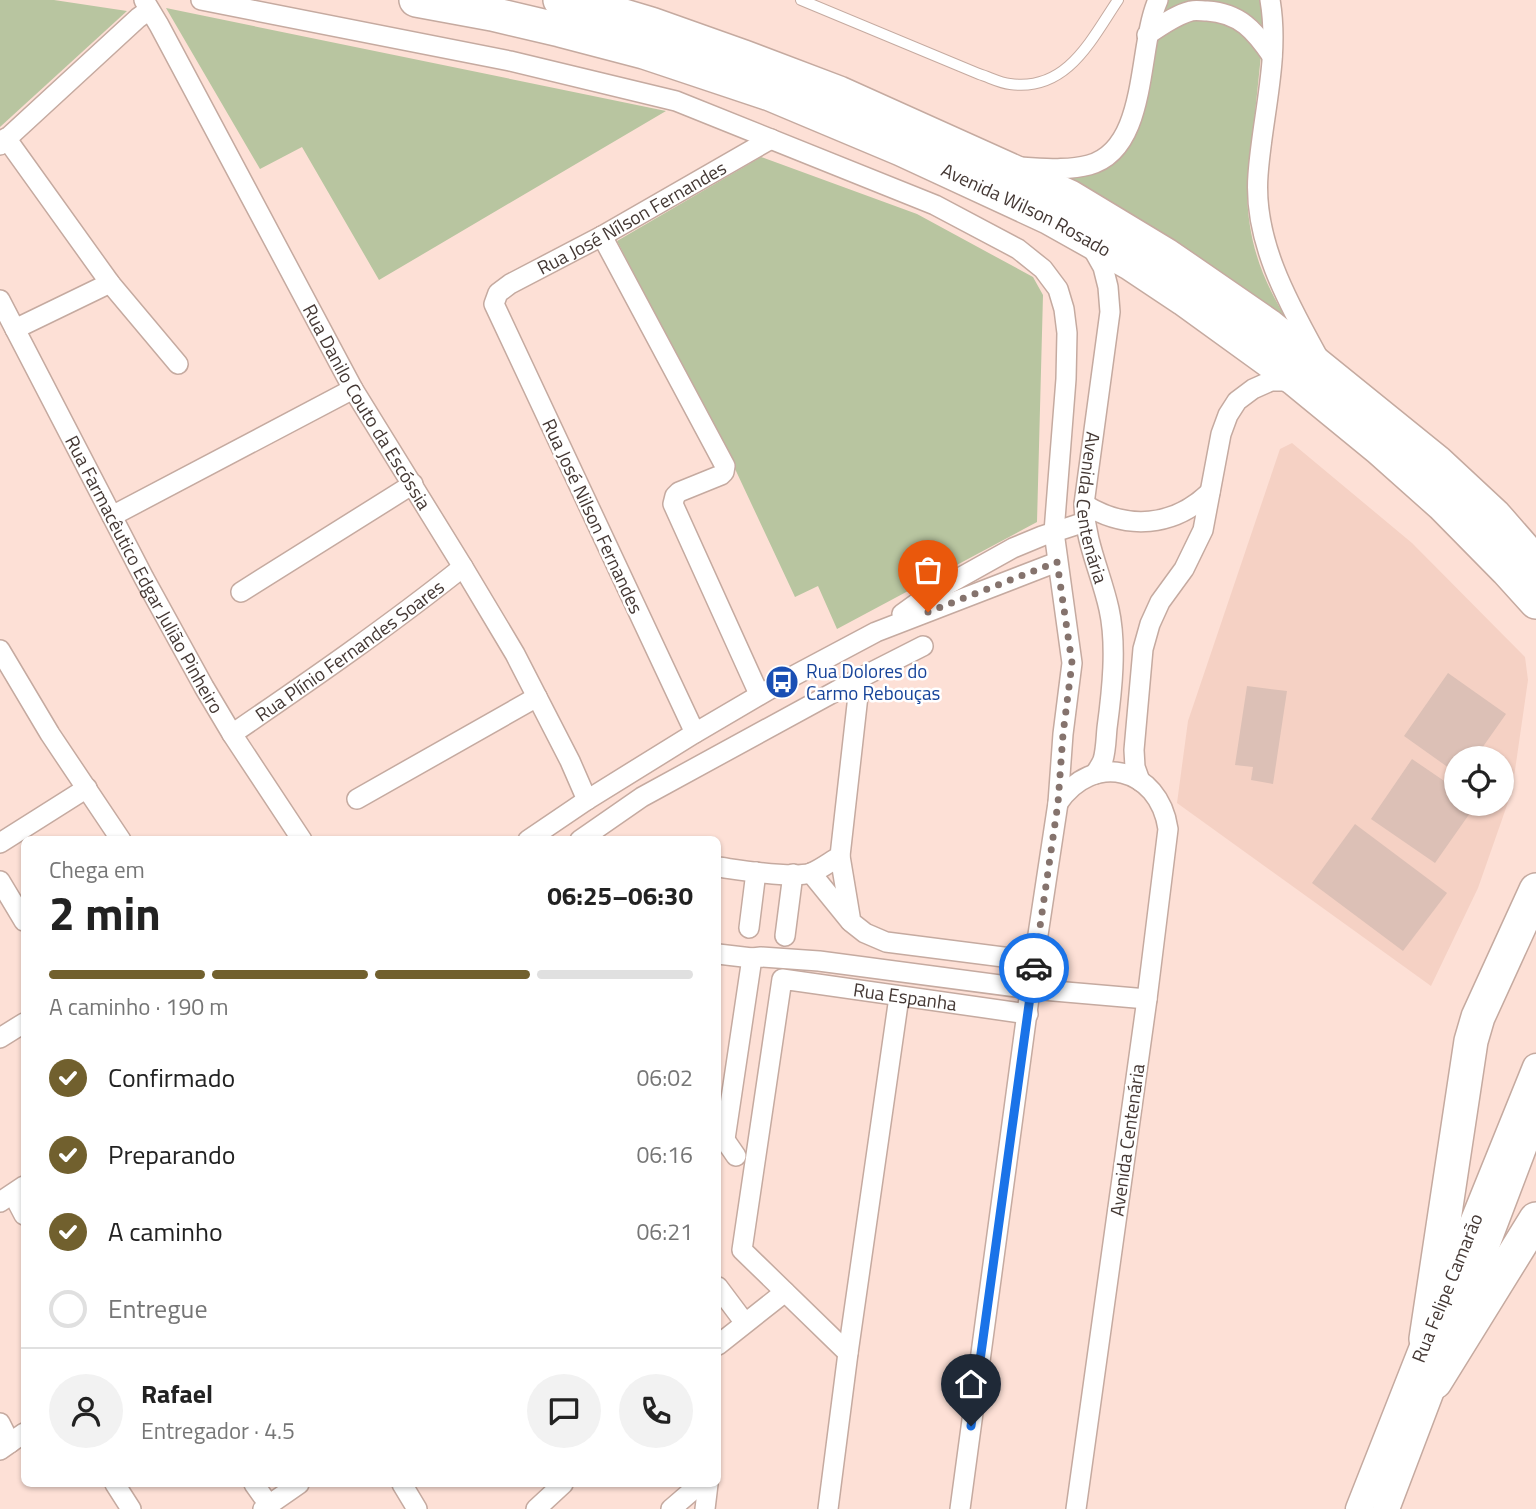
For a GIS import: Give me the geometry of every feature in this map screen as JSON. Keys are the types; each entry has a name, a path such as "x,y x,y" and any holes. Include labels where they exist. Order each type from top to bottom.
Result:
{"highway":[{"name":"Avenida Wilson Rosado","path":"416,0 492,14 644,52 770,94 925,160 1050,218 1130,263 1267,358 1311,376 1437,462 1495,516 1522,566 1536,602"},
{"name":"Avenida Wilson Rosado","path":"559,0 640,21 839,93 1070,197 1166,255 1269,326 1370,440 1434,497 1522,566"},
{"path":"1495,516 1536,533"},
{"path":"1522,566 1536,626"},
{"path":"1426,1339 1472,1041 1478,1017 1536,890"},
{"path":"1435,1382 1536,1219"}],"main road":[{"name":"Rua Felipe Camarão","path":"1359,1509 1536,1067"},
{"name":"Rua Felipe Camarão","path":"1386,1509 1536,1114"}],"street":[{"path":"201,0 510,61 676,101 934,205 1018,249 1044,269 1058,289 1064,309 1066,379 1055,532 1072,663 1058,803 960,1509"},
{"path":"1004,167 1069,169 1091,165 1107,157 1119,144 1130,126 1136,106 1147,35 1158,0"},
{"path":"1140,781 1135,767 1135,750 1143,649 1160,602 1184,569 1203,530 1221,435 1228,415 1237,401 1253,389 1271,381 1311,376 1294,314 1269,254 1258,204 1258,176 1272,57 1270,0"},
{"path":"147,5 129,27 3,141 110,283 178,363"},
{"name":"Rua Danilo Couto da Escóssia","path":"147,5 353,389 515,654 587,800"},
{"path":"1147,35 1169,20 1193,10 1221,12 1245,23 1272,57"},
{"name":"Rua José Nílson Fernandes","path":"495,298 498,292 510,284 602,236 771,139"},
{"path":"602,236 725,468 721,475 678,492 673,500 674,508 759,694"},
{"name":"Avenida Centenária","path":"1088,240 1103,267 1110,312 1084,513 1089,546 1110,613 1112,684 1103,759 1095,774"},
{"path":"15,329 110,283"},
{"name":"Rua José Nilson Fernandes","path":"495,298 497,312 695,733"},
{"name":"Rua Farmacêutico Edgar Julião Pinheiro","path":"0,300 144,578 232,734 299,836"},
{"path":"111,516 353,389"},
{"path":"241,592 413,484"},
{"path":"534,836 587,800 759,694 876,632 938,590 1013,548 1055,532 1084,513 1126,521 1168,519 1189,509 1210,492"},
{"path":"876,632 1057,562"},
{"name":"Rua Plínio Fernandes Soares","path":"232,734 370,638 463,567"},
{"path":"586,836 642,797 923,646"},
{"path":"0,650 50,734 118,836"},
{"path":"850,922 840,856 860,678"},
{"path":"1112,684 1139,689"},
{"path":"357,799 537,697"},
{"path":"1058,803 1074,784 1095,774 1119,773 1140,781"},
{"name":"Avenida Centenária","path":"1076,1509 1168,829 1167,817 1157,796 1140,781"},
{"path":"0,843 87,788"},
{"path":"721,867 756,872 802,873 840,856"},
{"path":"749,928 756,872"},
{"path":"802,873 850,922 864,933 886,943 1034,961"},
{"path":"785,936 802,873"},
{"path":"0,881 21,916"},
{"path":"916,975 920,946"},
{"path":"721,954 819,961 1031,989 1147,999"},
{"path":"736,1156 721,1135 752,958"},
{"name":"Rua Espanha","path":"785,1292 742,1250 782,979 1028,1014"},
{"path":"828,1509 899,997"},
{"path":"0,1038 21,1025"},
{"path":"12,1194 21,1210"},
{"path":"721,1291 745,1324"},
{"path":"721,1343 785,1292 848,1353"},
{"path":"0,1423 11,1442"},
{"path":"117,1487 131,1509"},
{"path":"256,1487 266,1507 295,1487"},
{"path":"404,1487 417,1509"},
{"path":"536,1509 556,1487"},
{"path":"671,1509 697,1487"},
{"path":"705,1509 708,1487"}],"lane":[{"path":"801,0 979,74 1010,84 1038,83 1065,71 1087,48 1118,0"}],"shaded area":[{"path":"1292,443 1412,543 1525,657 1528,680 1514,777 1514,746 1444,746 1444,816 1503,816 1478,888 1431,986 1177,803 1188,721 1280,449"}],"green space":[{"path":"0,0 54,0 127,11 0,127"},
{"path":"1166,0 1263,0 1266,29 1241,11 1186,4 1160,13"},
{"path":"166,8 666,111 379,280 302,147 260,169"},
{"path":"1206,18 1239,29 1261,55 1247,191 1248,210 1258,260 1290,324 1168,237 1061,176 1122,154 1137,132 1142,117 1154,41 1183,21"},
{"path":"761,157 917,214 1033,277 1043,295 1037,522 837,629 818,586 795,597 736,471 617,241"}],"building":[{"path":"1448,673 1506,714 1483,746 1444,746 1444,764 1404,736"},
{"path":"1247,686 1287,691 1273,784 1251,780 1253,767 1235,765"},
{"path":"1412,759 1444,781 1444,816 1468,816 1435,863 1371,819"},
{"path":"1355,824 1447,893 1403,951 1312,883"}],"way so far":[{"path":"928,612 1057,562 1072,663 1058,803 1034,968"}],"place":[{"name":"Rua Dolores do Carmo Rebouças","path":"782,682"}],"route":[{"path":"971,1426 1034,968"}]}
